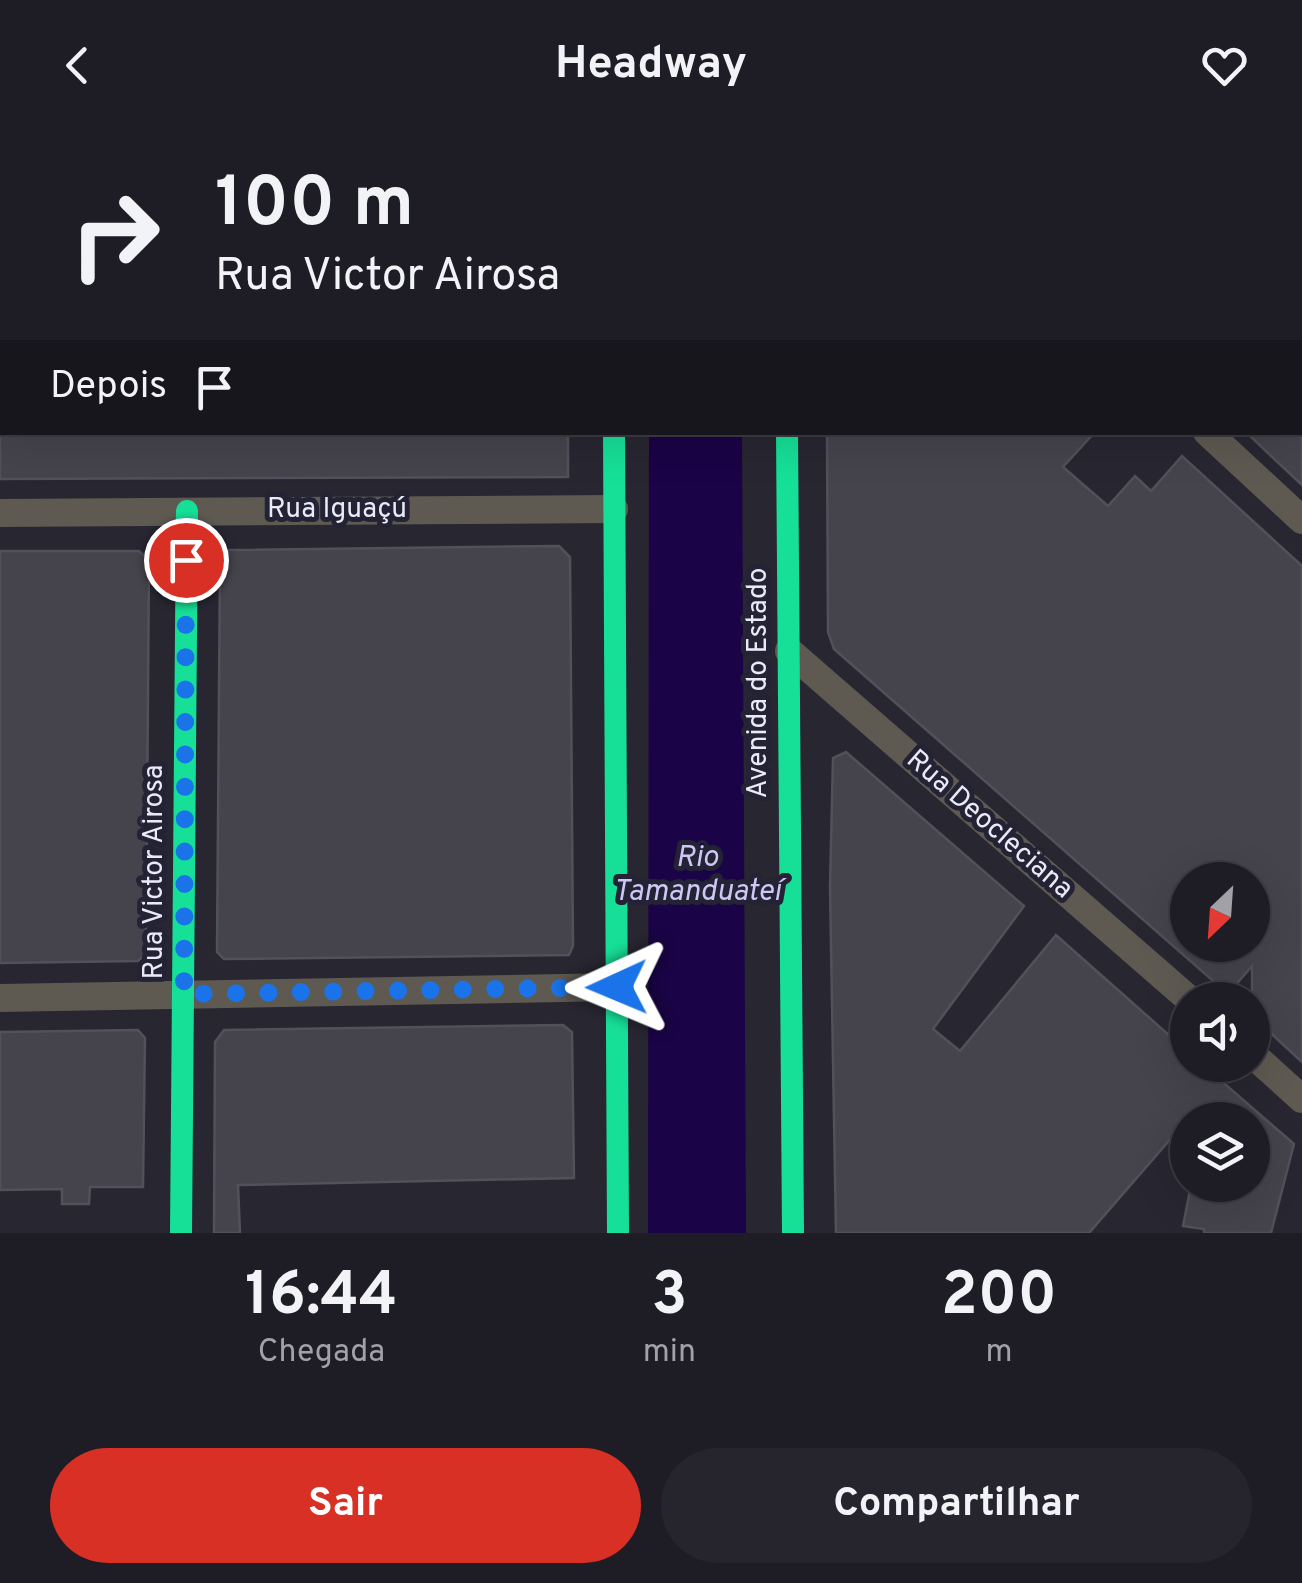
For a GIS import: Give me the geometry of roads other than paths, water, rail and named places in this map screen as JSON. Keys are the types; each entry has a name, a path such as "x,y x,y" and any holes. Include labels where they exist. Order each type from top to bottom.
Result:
{"main road":[{"path":"614,435 618,1233"},
{"name":"Avenida do Estado","path":"787,435 792,1233"},
{"name":"Rua Victor Airosa","path":"182,1233 186,511"}],"street":[{"path":"1209,435 1302,520"},
{"name":"Rua Iguaçú","path":"0,514 614,509"},
{"name":"Rua Deocleciana","path":"789,650 1170,983"},
{"path":"0,998 617,987"},
{"path":"1270,1070 1302,1098"}],"water":[{"name":"Rio Tamanduateí","path":"649,435 742,435 746,1233 648,1233"}]}
